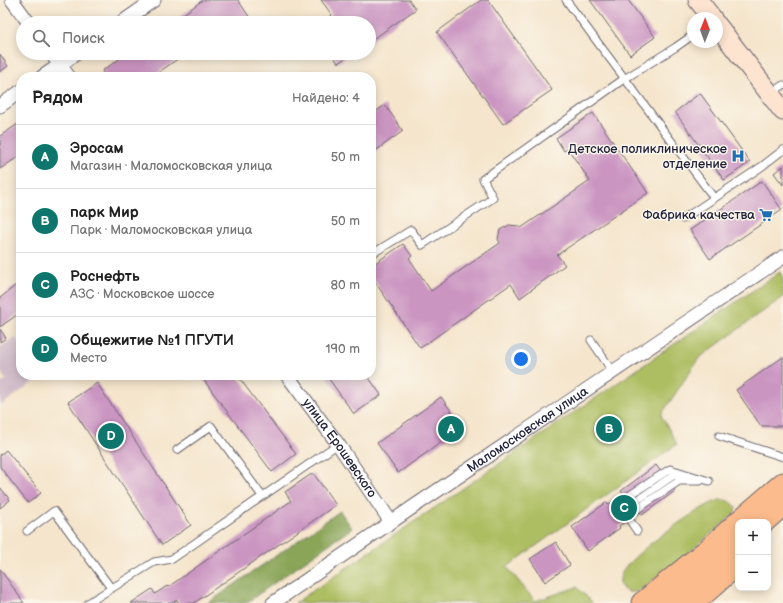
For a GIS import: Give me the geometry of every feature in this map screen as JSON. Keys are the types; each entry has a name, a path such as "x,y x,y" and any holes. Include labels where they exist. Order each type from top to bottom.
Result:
{"main road":[{"path":"698,0 707,12"},
{"path":"723,32 776,89 783,111"},
{"path":"741,519 783,482"},
{"path":"767,519 783,505"},
{"path":"771,534 783,524"},
{"path":"642,603 707,550 735,525"},
{"path":"669,603 735,548"},
{"path":"693,603 735,567"}],"street":[{"path":"12,0 24,16"},
{"path":"130,16 154,0"},
{"path":"56,60 65,72"},
{"path":"50,72 67,60"},
{"path":"0,106 16,95"},
{"name":"Маломосковская улица","path":"273,603 783,257"},
{"name":"улица Ерошевского","path":"291,380 338,444 391,522"}],"lane":[{"path":"566,0 714,198"},
{"path":"376,251 411,230 422,246 493,198 482,179 624,79 687,39"},
{"path":"683,219 783,150"},
{"path":"591,340 612,372"},
{"path":"177,450 211,426 262,496"},
{"path":"719,436 783,457"},
{"path":"88,603 154,562 172,559 338,444"},
{"path":"625,513 679,481 709,481 670,469 618,504 637,531"},
{"path":"28,531 54,511 111,588"}],"shaded area":[{"path":"15,337 16,380 36,380 0,406 0,384 6,380 0,371 0,347"}],"green space":[{"path":"780,272 783,279 783,297 699,358 661,415 677,444 507,567 535,601 577,587 593,603 295,603"},
{"path":"720,500 731,502 736,508 735,513 642,589 630,592 622,588 620,583 621,574 626,566 636,556 666,532 711,503"},
{"path":"340,511 352,528 246,603 208,603"}],"building":[{"path":"203,0 238,0 249,16 181,16"},
{"path":"321,0 409,0 416,9 376,37 376,16 331,16 332,15"},
{"path":"481,0 488,0 552,90 503,124 437,32"},
{"path":"590,0 628,0 655,37 630,55"},
{"path":"0,54 8,66 0,72"},
{"path":"118,60 176,60 159,72 102,71"},
{"path":"700,93 750,162 724,180 675,112"},
{"path":"385,105 403,131 376,150 376,111"},
{"path":"593,113 648,193 557,255 565,265 520,298 511,284 420,348 376,283 376,263 403,244 412,256 409,258 431,291 500,243 498,239 500,230 509,225 518,226 521,228 590,181 568,149 564,151 556,138"},
{"path":"16,125 16,158 0,169 0,136"},
{"path":"783,166 783,185 774,173"},
{"path":"762,181 782,210 710,259 690,230"},
{"path":"16,285 16,316 0,327 0,298"},
{"path":"0,329 6,338 0,342"},
{"path":"783,357 783,426 761,426 736,390"},
{"path":"204,380 241,380 296,454 272,472"},
{"path":"330,380 370,380 381,395 354,414"},
{"path":"97,383 191,525 162,545 68,402"},
{"path":"441,397 463,427 398,473 377,443"},
{"path":"6,450 41,493 28,503 0,467 0,455"},
{"path":"656,465 675,491 642,515 640,512 619,526 620,528 588,551 572,527 607,502 608,505 623,494 621,491"},
{"path":"313,473 336,505 194,603 179,603 177,600 172,603 131,603 152,589 155,594 167,586 168,587 291,501 285,492"},
{"path":"0,487 10,500 0,508"},
{"path":"556,542 570,565 545,582 530,559"},
{"path":"0,569 24,603 0,603"}],"place":[{"name":"Детское поликлиническое отделение","path":"738,156"},
{"name":"Фабрика качества","path":"766,215"},
{"name":"Эросам","path":"451,429"},
{"name":"парк Мир","path":"609,429"},
{"name":"Общежитие №1 ПГУТИ","path":"111,436"},
{"name":"Роснефть","path":"624,508"}]}
